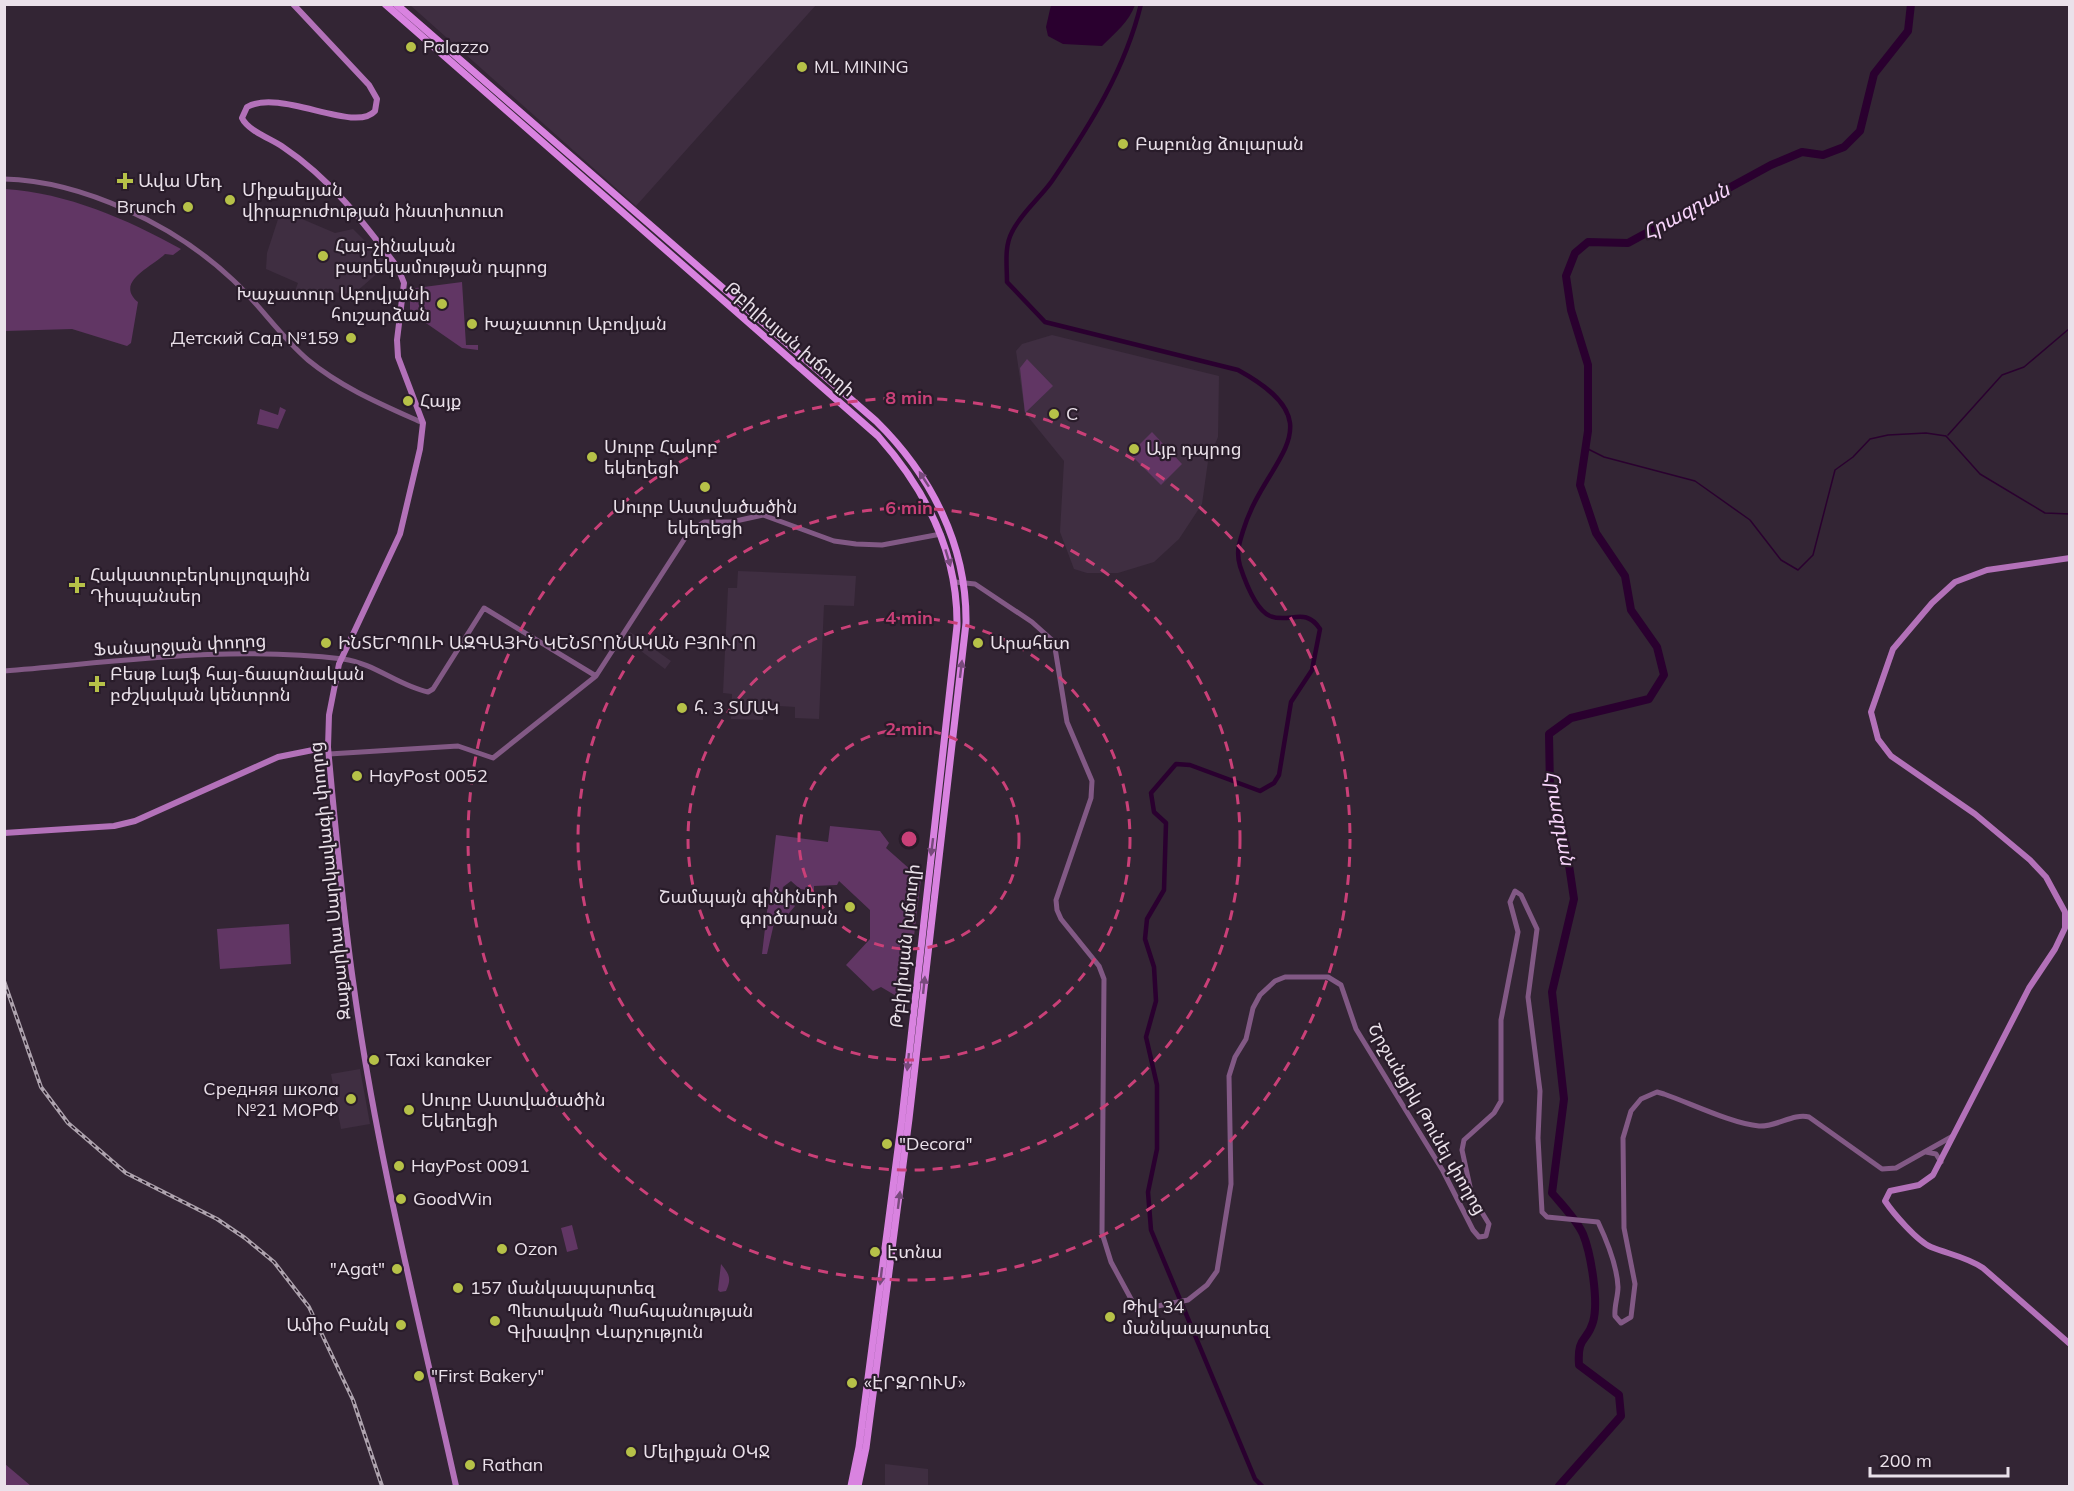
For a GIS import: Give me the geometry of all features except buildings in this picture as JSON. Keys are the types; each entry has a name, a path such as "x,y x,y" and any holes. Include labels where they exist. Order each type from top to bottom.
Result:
{"main road":[{"path":"293,4 369,85 377,99 375,111 360,119 297,105 257,103 247,107 241,115 248,126 287,150 335,189 398,268 404,284 397,340 398,357 423,421"},
{"name":"Թբիլիսյան խճուղի","path":"385,4 634,216"},
{"name":"Թբիլիսյան խճուղի","path":"396,4 707,280 878,436 920,490 941,534 956,582 957,626 902,1118 859,1447 851,1486"},
{"name":"Թբիլիսյան խճուղի","path":"707,280 876,421 900,446 928,485 940,507 964,582 966,623 909,1119 866,1448 858,1486"},
{"name":"Զաքարիա Սարկավագի փողոց","path":"423,421 400,534 340,659 329,715 329,750 353,982 374,1105 411,1293 456,1486"},
{"path":"2070,558 1987,570 1955,582 1932,603 1893,649 1871,712 1878,739 1891,756 1976,814 2030,860 2046,877 2065,912 2065,928 2055,949 2029,988 1941,1162 1927,1181 1904,1190 1890,1191 1884,1198 1886,1204 1928,1246 1973,1261 2070,1344"},
{"path":"4,832 114,826 135,821 278,757 329,750"}],"street":[{"path":"4,178 87,195 163,227 234,281 307,359 349,387 423,421"},
{"path":"329,750 458,746 493,758 596,676 689,532 704,522 731,522 763,515 834,542 865,545 890,544 941,534"},
{"path":"956,582 964,582"},
{"name":"Շրջանցիկ Թունել փողոց","path":"964,582 975,584 1032,622 1052,640 1067,722 1092,781 1090,798 1056,900 1061,919 1099,966 1104,979 1102,1233 1111,1262 1137,1310 1188,1300 1207,1285 1220,1263 1231,1184 1227,1086 1231,1067 1246,1039 1253,1008 1260,995 1267,986 1285,977 1328,977 1341,985 1356,1029 1443,1171 1473,1230 1479,1237 1488,1233 1489,1224 1472,1196 1461,1150 1469,1134 1494,1113 1501,1101 1501,1020 1518,932 1510,902 1515,891 1521,895 1537,929 1528,997 1540,1091 1538,1138 1542,1212 1547,1217 1587,1219 1598,1222 1607,1242 1618,1286 1615,1316 1621,1323 1626,1322 1634,1308 1635,1293 1624,1228 1623,1138 1631,1111 1641,1099 1657,1092 1754,1125 1779,1124 1802,1115 1882,1168 1896,1168 1926,1152"},
{"name":"Ֆանարջյան փողոց","path":"4,671 229,654 340,659 366,666 428,692 433,689 484,608 596,676"},
{"path":"1926,1152 1955,1136"},
{"path":"1926,1152 1936,1154 1941,1162"}],"shaded area":[{"path":"1051,4 1135,5 1117,32 1102,46 1063,44 1048,36 1046,27"},
{"path":"410,5 816,5 636,206"},
{"path":"5,189 51,196 96,209 181,249 173,255 165,254 133,281 130,288 138,302 131,343 127,346 72,329 5,331"},
{"name":"Հայ-չինական բարեկամության դպրոց","path":"281,210 335,233 353,229 383,259 380,271 356,292 342,294 325,289 320,302 295,291 298,283 266,269 267,253"},
{"path":"462,282 466,345 478,345 478,350 462,348 410,312 410,293 416,288"},
{"name":"Այբ դպրոց","path":"1052,335 1219,376 1218,437 1208,461 1202,504 1179,539 1154,562 1118,573 1087,573 1074,569 1060,532 1064,461 1025,413 1016,351 1022,344"},
{"path":"1027,359 1053,386 1025,413 1020,368"},
{"path":"280,407 286,410 278,429 257,424 260,409 278,415"},
{"path":"1152,432 1182,464 1161,485 1130,454"},
{"path":"738,571 856,576 854,606 824,605 819,719 795,718 795,707 764,705 763,720 731,719 732,694 723,693 728,588 737,588"},
{"path":"630,632 671,661 665,669 625,639"},
{"path":"830,826 880,831 889,843 886,848 921,879 914,936 898,997 881,987 873,991 846,965 870,939 870,910 839,881 837,885 814,886 814,891 800,889 791,881 783,887 782,893 795,906 785,918 777,910 767,954 762,954 776,835 828,842"},
{"path":"289,924 291,964 220,969 217,929"},
{"name":"Средняя школа №21 МОРФ","path":"360,1069 370,1124 341,1129 331,1074"},
{"path":"572,1225 578,1249 567,1252 561,1228"},
{"path":"721,1264 728,1274 729,1283 726,1291 720,1292 718,1290"},
{"path":"5,1464 31,1486 5,1486"},
{"path":"885,1464 928,1469 928,1486 885,1486"}],"waterway":[{"path":"1141,4 1126,52 1093,118 1052,181 1020,218 1009,238 1006,263 1007,282 1045,322 1238,370 1268,390 1285,408 1290,426 1287,444 1253,505 1240,540 1238,556 1248,587 1265,613 1277,618 1309,618 1320,629 1312,670 1291,702 1279,775 1274,783 1260,791 1190,765 1176,764 1151,793 1154,812 1166,823 1164,890 1147,919 1145,939 1154,967 1156,1001 1146,1037 1157,1085 1157,1149 1148,1192 1151,1230 1255,1479 1262,1486"},
{"name":"Հրազդան","path":"1559,1486 1621,1416 1619,1395 1579,1365 1581,1344 1591,1329 1595,1313 1593,1278 1583,1234 1552,1193 1564,1099 1552,992 1574,899 1566,845 1550,788 1549,734 1571,718 1649,699 1664,675 1657,647 1631,610 1625,576 1596,533 1580,485 1588,431 1588,365 1571,310 1566,276 1575,253 1588,242 1628,243 1771,165 1802,152 1823,155 1844,147 1860,131 1874,74 1908,31 1911,4"},
{"path":"1948,435 2002,375 2024,367 2070,328"},
{"path":"1586,448 1604,457 1695,481 1750,520 1781,560 1798,570 1813,555 1835,470 1853,457 1870,439 1888,435 1926,433 1946,436 1980,474 2045,513 2070,514"}],"railway":[{"path":"4,981 41,1087 68,1123 126,1173 217,1219 245,1238 274,1262 309,1307 353,1400 382,1486"}],"place":[{"name":"Palazzo","path":"411,47"},
{"name":"ML MINING","path":"802,67"},
{"name":"Բաբունց ձուլարան","path":"1123,144"},
{"name":"Ավա Մեդ","path":"125,181"},
{"name":"Միքաելյան վիրաբուժության ինստիտուտ","path":"230,200"},
{"name":"Brunch","path":"188,207"},
{"name":"Հայ-չինական բարեկամության դպրոց","path":"323,256"},
{"name":"Խաչատուր Աբովյանի հուշարձան","path":"442,304"},
{"name":"Խաչատուր Աբովյան","path":"472,324"},
{"name":"Детский Сад №159","path":"351,338"},
{"name":"Հայք","path":"408,401"},
{"name":"C","path":"1054,414"},
{"name":"Այբ դպրոց","path":"1134,449"},
{"name":"Սուրբ Հակոբ եկեղեցի","path":"592,457"},
{"name":"Սուրբ Աստվածածին եկեղեցի","path":"705,487"},
{"name":"Հակատուբերկուլյոզային Դիսպանսեր","path":"77,585"},
{"name":"ԻՆՏԵՐՊՈԼԻ ԱԶԳԱՅԻՆ ԿԵՆՏՐՈՆԱԿԱՆ ԲՅՈՒՐՈ","path":"326,643"},
{"name":"Արահետ","path":"978,643"},
{"name":"Բեսթ Լայֆ հայ-ճապոնական բժշկական կենտրոն","path":"97,684"},
{"name":"հ. 3 ՏՄԱԿ","path":"682,708"},
{"name":"HayPost 0052","path":"357,776"},
{"name":"Շամպայն գինիների գործարան","path":"850,907"},
{"name":"Taxi kanaker","path":"374,1060"},
{"name":"Средняя школа №21 МОРФ","path":"351,1099"},
{"name":"Սուրբ Աստվածածին Եկեղեցի","path":"409,1110"},
{"name":"\"Decora\"","path":"887,1144"},
{"name":"HayPost 0091","path":"399,1166"},
{"name":"GoodWin","path":"401,1199"},
{"name":"Ozon","path":"502,1249"},
{"name":"Էտնա","path":"875,1252"},
{"name":"\"Agat\"","path":"397,1269"},
{"name":"157 մանկապարտեզ","path":"458,1288"},
{"name":"Թիվ 34 մանկապարտեզ","path":"1110,1317"},
{"name":"Պետական Պահպանության Գլխավոր Վարչություն","path":"495,1321"},
{"name":"Ամիօ Բանկ","path":"401,1325"},
{"name":"\"First Bakery\"","path":"419,1376"},
{"name":"«ԷՐԶՐՈՒՄ»","path":"852,1383"},
{"name":"Մելիքյան ՕԿՋ","path":"631,1452"},
{"name":"Rathan","path":"470,1465"}]}
